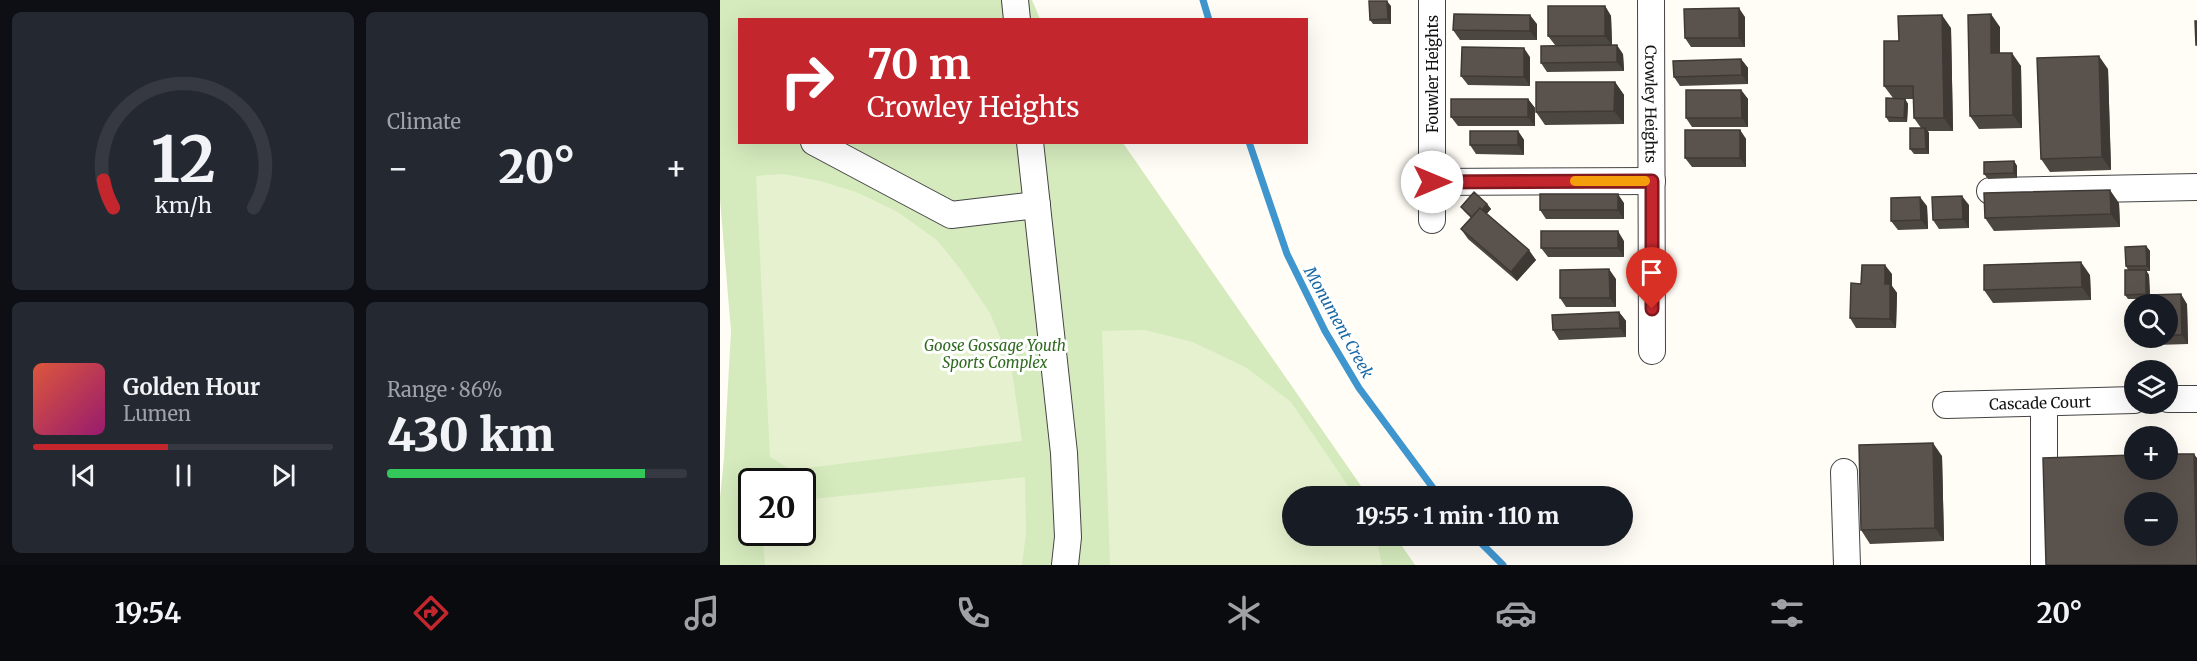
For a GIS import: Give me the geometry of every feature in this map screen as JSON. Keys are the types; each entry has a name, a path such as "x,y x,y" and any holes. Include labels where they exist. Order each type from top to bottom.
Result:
{"street":[{"path":"1015,0 1017,18"},
{"name":"Fouwler Heights","path":"1432,0 1432,220"},
{"name":"Crowley Heights","path":"1651,0 1652,351"},
{"path":"818,144 951,215 1037,205"},
{"path":"1030,144 1064,453 1068,537 1065,565"},
{"path":"1432,182 1652,181"},
{"path":"1990,191 2197,187"},
{"path":"2178,399 2197,399"},
{"name":"Cascade Court","path":"1946,405 2124,400"},
{"path":"2044,402 2044,565"},
{"path":"1844,472 1847,565"}],"green space":[{"name":"Goose Gossage Youth Sports Complex","path":"720,0 1032,0 1040,18 738,18 738,144 1124,144 1361,486 1282,486 1282,546 1402,546 1415,565 720,565 720,498 731,331 720,199"},
{"path":"784,174 820,181 856,192 896,211 937,240 990,313 1011,364 1022,441 807,468 788,468 770,457 756,176"},
{"path":"1145,330 1193,342 1247,368 1291,402 1348,486 1282,486 1282,546 1378,546 1382,565 1110,565 1102,331"},
{"path":"1025,477 1026,533 1022,565 765,565 763,546 816,546 816,499"}],"building":[{"path":"1369,1 1387,1 1388,19 1370,20"},
{"path":"1548,6 1605,6 1605,36 1548,36"},
{"path":"1739,8 1739,38 1685,38 1684,9"},
{"path":"1454,14 1530,15 1530,31 1453,30"},
{"path":"1991,14 1991,53 2012,53 2013,115 1970,116 1968,15"},
{"path":"1942,15 1944,118 1914,118 1913,86 1884,86 1884,41 1899,41 1898,16"},
{"path":"2195,21 2197,21 2197,45 2196,45"},
{"path":"1617,45 1617,62 1541,63 1541,46"},
{"path":"1462,47 1524,48 1524,77 1461,76"},
{"path":"2099,56 2102,157 2041,159 2037,58"},
{"path":"1741,59 1742,75 1674,77 1673,61"},
{"path":"1536,82 1615,82 1614,111 1536,112"},
{"path":"1686,90 1741,90 1742,118 1686,118"},
{"path":"1886,98 1905,99 1904,118 1886,117"},
{"path":"1451,99 1528,99 1528,117 1451,117"},
{"path":"1910,128 1925,128 1926,149 1910,149"},
{"path":"1685,130 1740,130 1740,158 1685,158"},
{"path":"1470,131 1518,131 1518,145 1470,145"},
{"path":"2014,161 2014,173 1984,174 1984,162"},
{"path":"2110,190 2111,214 1985,218 1984,193"},
{"path":"1474,192 1487,204 1472,217 1461,207"},
{"path":"1540,194 1618,194 1618,210 1540,210"},
{"path":"1962,196 1963,219 1933,220 1932,197"},
{"path":"1920,197 1921,220 1891,221 1891,198"},
{"path":"1480,208 1529,250 1511,272 1461,229"},
{"path":"1541,231 1618,231 1618,248 1541,248"},
{"path":"2146,246 2147,266 2126,266 2125,247"},
{"path":"2081,262 2082,287 1984,290 1984,265"},
{"path":"1862,265 1885,265 1885,284 1890,284 1890,319 1850,318 1851,283 1861,284"},
{"path":"1609,269 1610,298 1560,298 1560,270"},
{"path":"2125,270 2146,270 2146,294 2125,294"},
{"path":"2178,294 2181,294 2182,335 2178,335"},
{"path":"1619,312 1620,328 1553,330 1552,315"},
{"path":"1933,443 1935,528 1861,530 1859,445"},
{"path":"2178,454 2194,454 2197,565 2046,565 2043,458 2124,455 2124,480 2178,480"}],"waterway":[{"name":"Monument Creek","path":"1203,0 1208,18"},
{"name":"Monument Creek","path":"1250,144 1287,254 1325,331 1359,388 1432,486"},
{"name":"Monument Creek","path":"1484,546 1503,565"}],"slow traffic":[{"path":"1575,181 1645,181"}],"route":[{"path":"1432,182 1652,181 1652,309"}]}
